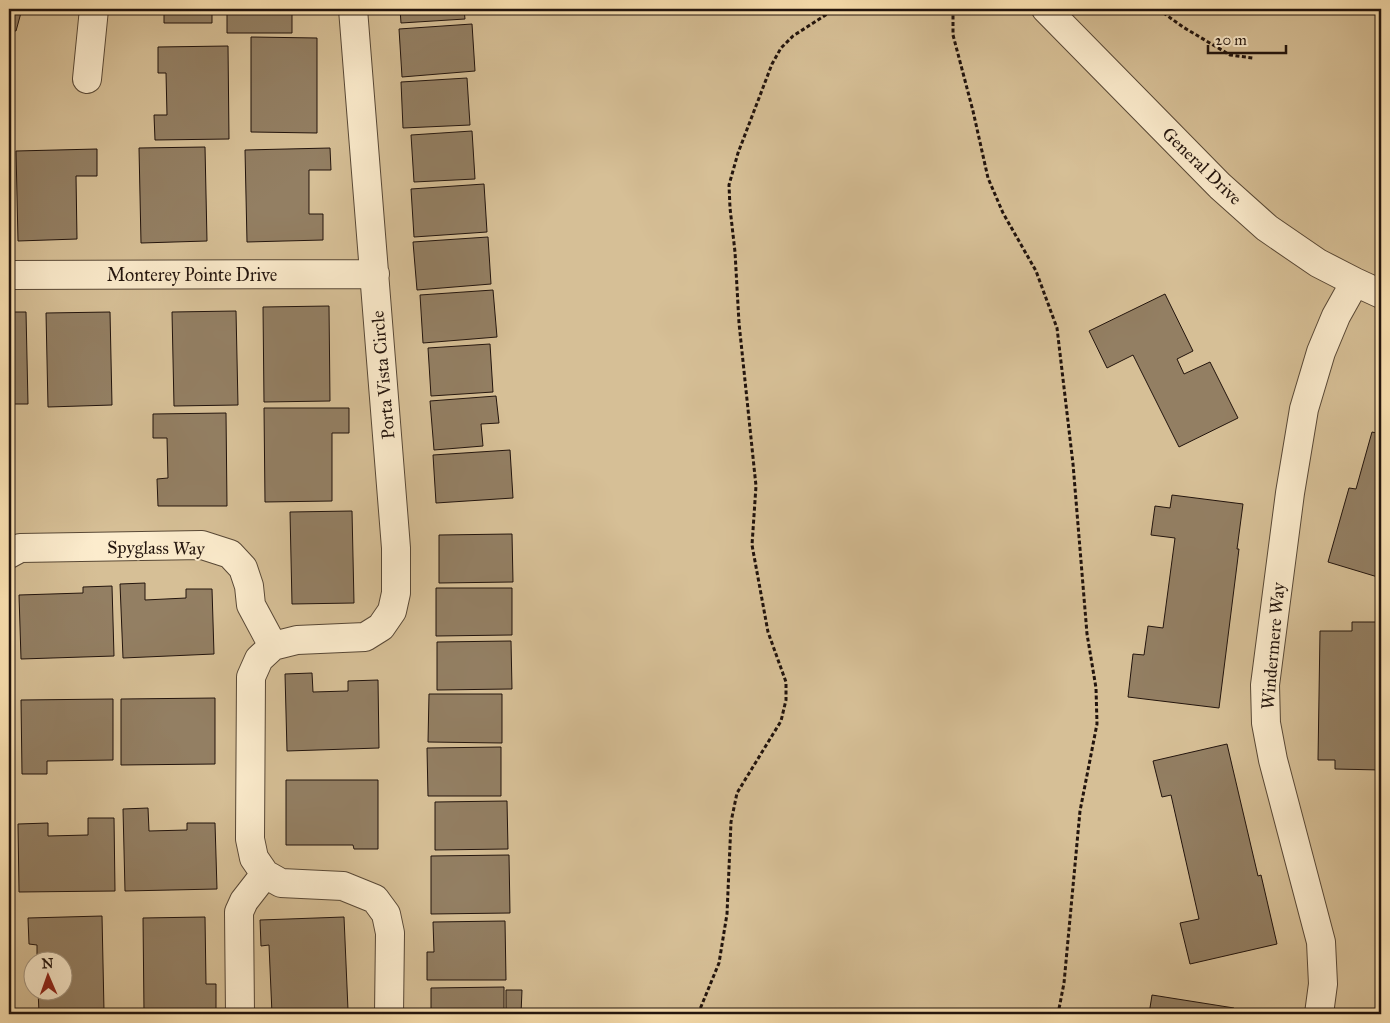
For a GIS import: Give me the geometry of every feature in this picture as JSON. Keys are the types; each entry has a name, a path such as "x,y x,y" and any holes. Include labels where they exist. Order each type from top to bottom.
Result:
{"street":[{"path":"87,79 94,9"},
{"name":"Porta Vista Circle","path":"273,646 297,640 365,637 381,627 392,611 396,593 396,548 353,9"},
{"name":"General Drive","path":"1046,9 1220,186 1260,222 1318,262 1381,294"},
{"name":"Monterey Pointe Drive","path":"9,275 375,274"},
{"name":"Windermere Way","path":"1319,1014 1323,984 1321,942 1273,760 1266,723 1265,686 1290,494 1304,409 1321,352 1336,316 1355,282"},
{"name":"Spyglass Way","path":"9,554 20,548 202,545 230,554 243,568 249,586 251,605 273,646"},
{"path":"273,646 259,659 251,677 250,839 254,858 265,874 281,883 343,886 375,899 386,914 390,933 389,1014"},
{"path":"240,1014 239,912 244,901 265,874"}],"path":[{"path":"698,1014 719,964 727,914 731,822 737,793 782,721 786,700 786,682 768,632 752,545 756,486 738,323 730,185 738,153 772,64 781,48 793,36 835,9"},
{"path":"953,9 953,35 988,178 1003,213 1036,271 1057,328 1073,464 1087,634 1096,688 1097,724 1080,811 1064,983 1058,1014"},
{"path":"1158,9 1200,38 1230,55 1253,58"}],"shaded area":[{"path":"9,9 1381,9 1381,1014 9,1014"}],"building":[{"path":"9,9 22,9 16,31 9,30"},
{"path":"164,9 212,9 212,23 164,23"},
{"path":"227,9 292,9 292,33 227,33"},
{"path":"400,9 464,9 465,19 401,23"},
{"path":"472,24 475,71 402,77 399,29"},
{"path":"251,37 317,38 317,133 251,132"},
{"path":"228,46 229,139 155,140 154,115 167,115 166,73 158,73 158,47"},
{"path":"467,78 470,125 403,128 401,82"},
{"path":"472,131 475,179 414,182 411,135"},
{"path":"205,147 207,241 141,243 139,148"},
{"path":"330,148 331,170 309,170 309,214 323,214 323,240 247,242 245,150"},
{"path":"97,149 97,176 76,176 77,239 18,241 16,151"},
{"path":"484,184 487,232 414,237 411,189"},
{"path":"488,237 491,284 417,290 413,242"},
{"path":"493,290 497,337 423,343 420,295"},
{"path":"1165,294 1193,351 1177,359 1184,374 1210,362 1238,418 1179,447 1133,355 1107,368 1089,331"},
{"path":"329,306 330,401 264,402 263,307"},
{"path":"236,311 238,405 174,406 172,312"},
{"path":"9,312 26,312 28,404 9,404"},
{"path":"110,312 112,405 48,407 46,313"},
{"path":"490,344 493,392 431,396 428,348"},
{"path":"496,396 499,423 481,424 483,446 434,450 430,401"},
{"path":"264,408 349,408 349,433 332,433 332,501 265,502"},
{"path":"226,413 227,506 158,506 157,479 168,478 167,438 153,438 153,414"},
{"path":"1372,432 1381,434 1381,578 1328,562 1349,488 1356,489"},
{"path":"510,450 513,498 436,503 433,455"},
{"path":"1172,495 1243,504 1219,708 1128,697 1133,654 1144,655 1148,626 1163,628 1175,538 1151,535 1155,506 1170,508"},
{"path":"352,511 354,603 292,604 290,512"},
{"path":"512,534 513,582 439,583 439,535"},
{"path":"145,583 145,600 186,598 186,589 212,589 214,654 123,658 120,584"},
{"path":"112,586 114,656 21,659 19,595 83,593 83,587"},
{"path":"436,588 512,588 512,635 436,636"},
{"path":"1352,622 1381,622 1381,770 1335,769 1335,760 1318,760 1320,631 1352,631"},
{"path":"511,641 512,689 437,690 437,642"},
{"path":"312,673 313,692 348,691 348,681 378,680 379,748 287,751 285,674"},
{"path":"429,694 502,694 502,743 428,742"},
{"path":"215,698 215,764 121,765 121,699"},
{"path":"113,699 113,760 47,761 47,774 22,774 21,700"},
{"path":"1227,744 1258,876 1261,875 1277,944 1190,964 1180,923 1199,919 1171,795 1162,797 1153,761"},
{"path":"501,747 501,796 428,796 427,748"},
{"path":"286,780 378,780 378,849 354,849 353,845 286,845"},
{"path":"507,801 508,849 435,850 435,802"},
{"path":"148,808 149,831 187,830 187,823 215,823 217,889 125,891 123,809"},
{"path":"88,818 114,818 115,891 19,892 18,824 48,823 48,836 88,835"},
{"path":"509,855 510,913 431,914 431,856"},
{"path":"102,916 104,1011 39,1013 38,1000 72,1000 72,950 37,950 37,945 29,944 28,918"},
{"path":"205,917 206,984 216,984 216,1011 144,1012 143,918"},
{"path":"344,917 348,1010 272,1014 269,945 261,946 260,920"},
{"path":"505,921 506,980 427,980 427,952 434,952 433,922"},
{"path":"504,987 504,1014 431,1014 431,988"},
{"path":"506,990 522,990 521,1014 506,1014"},
{"path":"1152,995 1234,1008 1233,1014 1149,1014"}]}
